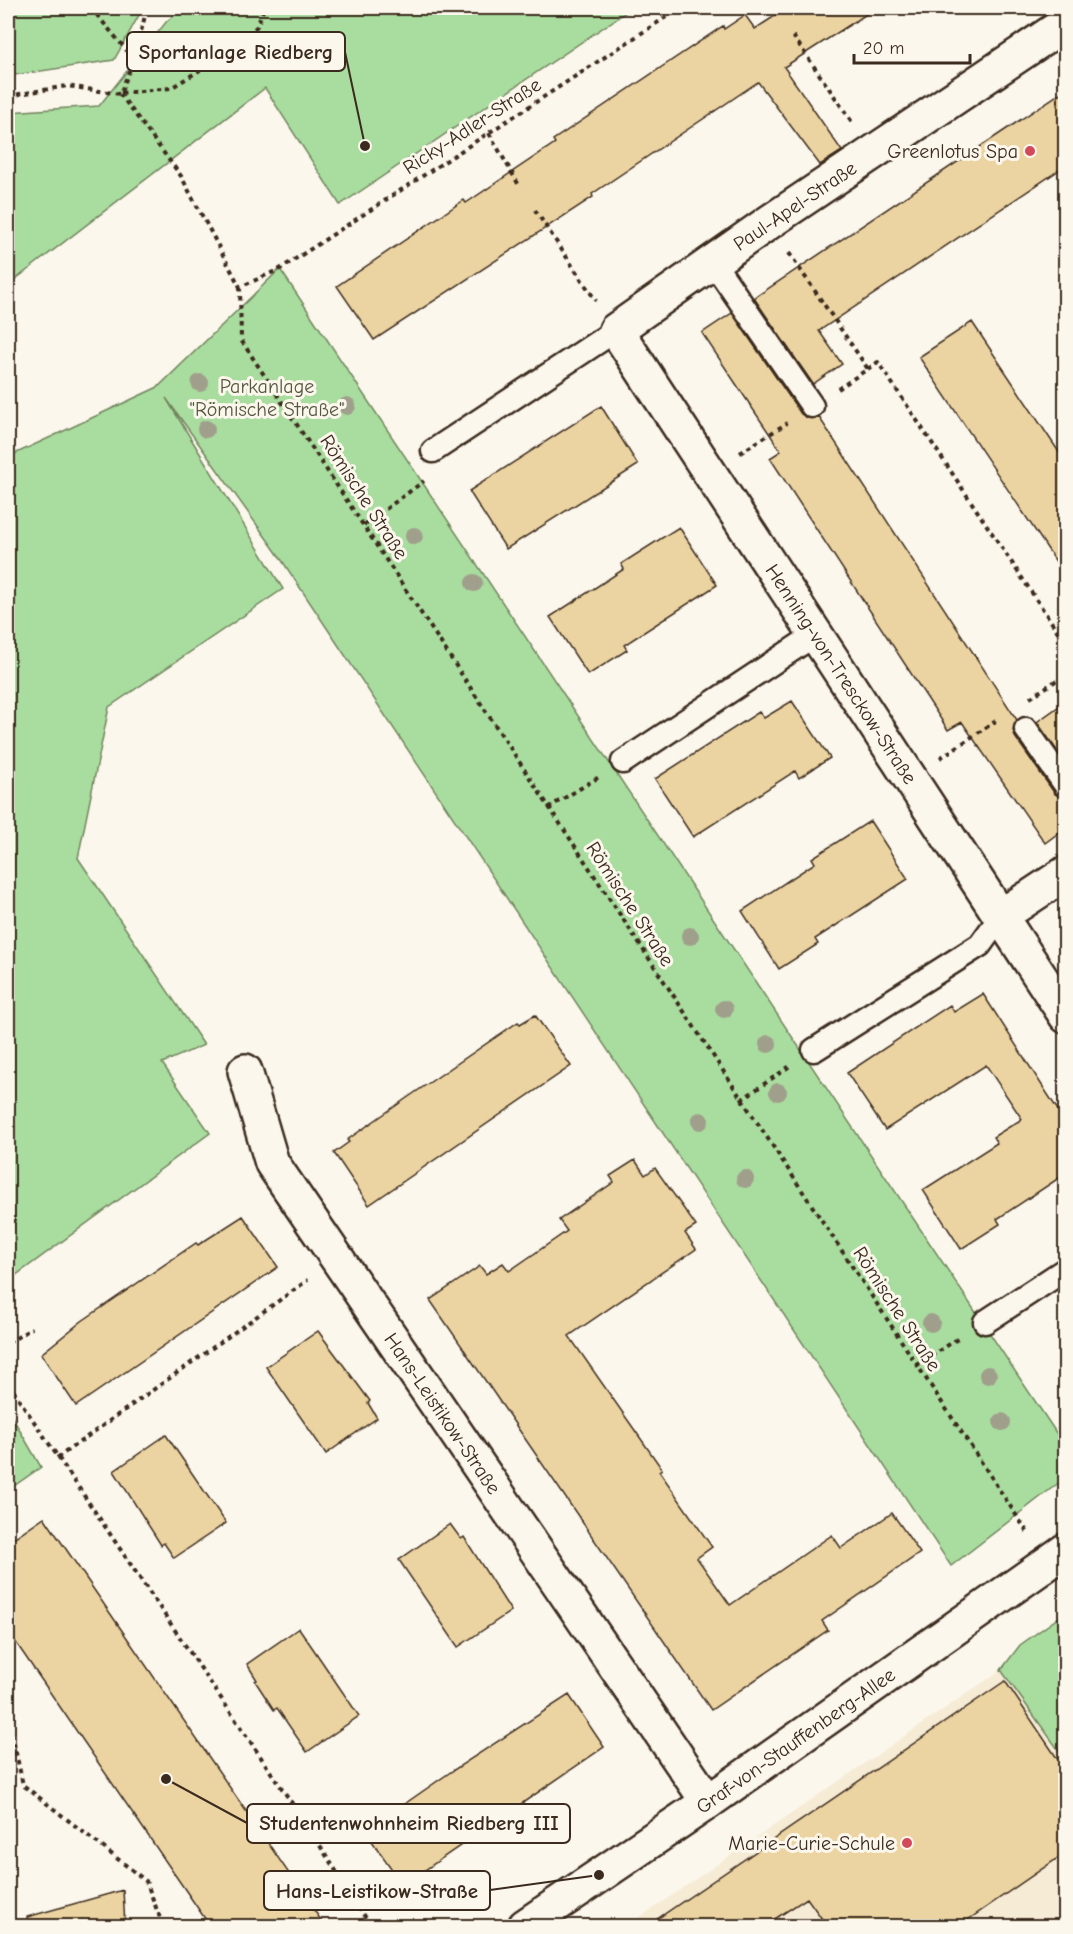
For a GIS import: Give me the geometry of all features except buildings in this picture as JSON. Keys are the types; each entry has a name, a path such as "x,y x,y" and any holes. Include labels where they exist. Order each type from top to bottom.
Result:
{"street":[{"name":"Paul-Apel-Straße","path":"616,330 768,223 1065,24"},
{"name":"Henning-von-Tresckow-Straße","path":"616,330 1065,1016"},
{"path":"1001,916 1065,873"},
{"name":"Hans-Leistikow-Straße","path":"245,1071 272,1163 708,1802"},
{"name":"Graf-von-Stauffenberg-Allee","path":"525,1926 708,1802 1065,1550"}],"lane":[{"path":"713,262 812,406"},
{"path":"433,451 616,330"},
{"path":"623,762 816,634"},
{"path":"1026,729 1065,786"},
{"path":"814,1050 980,945 1001,916"},
{"path":"985,1322 1065,1269"}],"path":[{"path":"91,8 134,59"},
{"path":"120,93 134,59 147,8"},
{"path":"8,96 67,86 120,93 171,88 239,46 257,26 264,8"},
{"name":"Ricky-Adler-Straße","path":"240,287 280,269 680,8"},
{"path":"774,8 778,13"},
{"path":"793,36 874,154"},
{"path":"120,93 181,176 240,287"},
{"path":"489,133 520,187"},
{"path":"535,210 616,330"},
{"path":"768,223 868,369"},
{"name":"Römische Straße","path":"240,287 241,340 1024,1527"},
{"path":"710,473 879,362 1065,644"},
{"path":"364,525 438,471 433,451"},
{"path":"1023,703 1065,674"},
{"path":"909,778 1004,715"},
{"path":"548,808 623,762"},
{"path":"741,1100 814,1050"},
{"path":"57,1458 338,1260"},
{"path":"916,1366 985,1322"},
{"path":"8,1343 32,1328"},
{"path":"8,1383 310,1830 371,1926"},
{"path":"8,1716 23,1785 146,1881 163,1926"}],"shaded area":[{"name":"Marie-Curie-Schule","path":"1001,1670 1065,1759 1065,1926 627,1926"}],"green space":[{"path":"8,8 138,8 139,15 114,60 8,76"},
{"path":"183,8 632,8 340,205 265,88 8,285 8,112 99,106 167,21"},
{"name":"Parkanlage \"Römische Straße\"","path":"280,269 1065,1446 1065,1478 951,1566 277,553 166,398 283,589 109,707 78,858 204,1045 162,1063 210,1133 8,1281 8,457 158,387"},
{"path":"8,1410 41,1467 8,1490"},
{"path":"1065,1613 1065,1759 1001,1670 1020,1645"}],"place":[{"name":"Sportanlage Riedberg","path":"365,146"},
{"name":"Greenlotus Spa","path":"1030,151"},
{"name":"Studentenwohnheim Riedberg III","path":"166,1779"},
{"name":"Marie-Curie-Schule","path":"907,1843"},
{"name":"Hans-Leistikow-Straße","path":"599,1875"}]}
